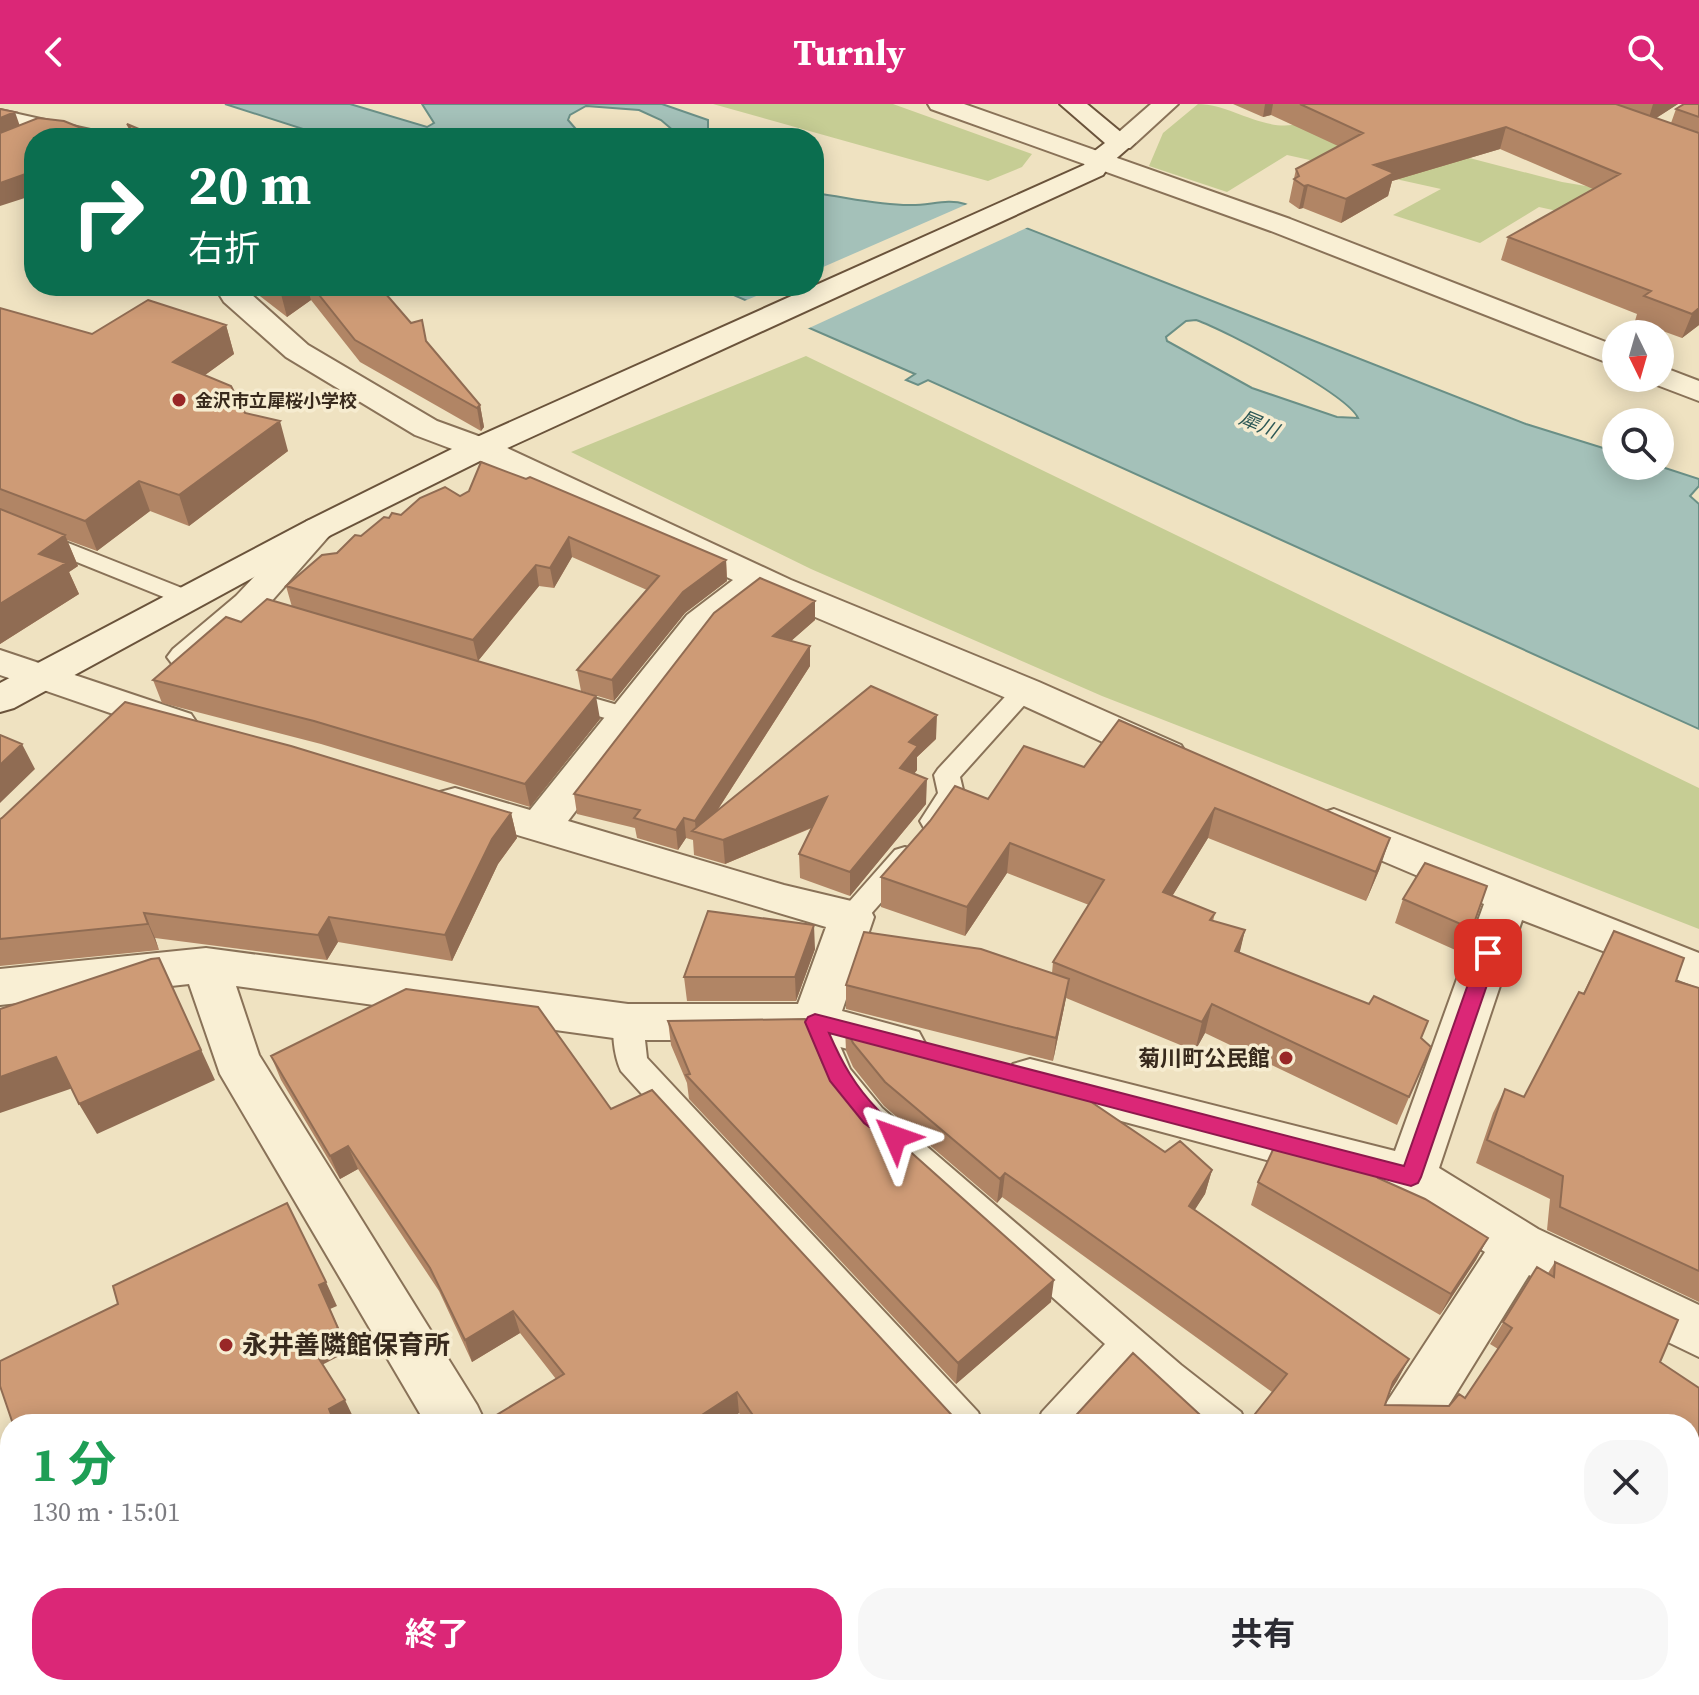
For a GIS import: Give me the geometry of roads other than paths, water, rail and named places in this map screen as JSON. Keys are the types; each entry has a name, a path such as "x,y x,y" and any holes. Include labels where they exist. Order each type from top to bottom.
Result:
{"street":[{"path":"940,104 1105,157 1602,351"},
{"path":"1072,104 1105,157"},
{"path":"824,289 1105,157 1166,104"},
{"path":"0,117 54,128"},
{"path":"234,296 297,351 426,428 480,448 757,579 1025,691 1200,769"},
{"path":"0,699 319,528 480,448 810,296"},
{"path":"1674,381 1699,392"},
{"path":"116,719 264,608 319,528"},
{"path":"540,827 700,623 757,579"},
{"path":"0,662 45,676 116,719 214,735"},
{"path":"423,792 784,901 852,917 815,1022"},
{"path":"1302,811 1508,897 1699,971"},
{"path":"1411,1177 1508,897"},
{"path":"0,987 206,965 628,1022 815,1022 937,1054"},
{"path":"206,965 237,1060 451,1414"},
{"path":"983,1066 1411,1177 1519,1245 1699,1332"},
{"path":"1411,1414 1519,1245"}],"lane":[{"path":"0,523 189,599"},
{"path":"536,689 626,716"},
{"path":"852,917 934,820 951,794 947,775 1025,691"},
{"path":"628,1022 632,1062 956,1414"},
{"path":"815,1022 837,1076 871,1117 1216,1414"},
{"path":"1064,1414 1129,1342"}],"water":[{"path":"225,104 350,104 427,127 434,123 422,104 662,104 708,120 708,128 670,128 639,110 586,106 570,115 568,120 575,128 300,128"},
{"name":"犀川","path":"824,195 897,205 965,204 1526,424 1602,448 1602,480 1674,480 1674,471 1699,479 1699,486 1690,496 1699,504 1699,729 928,380 918,385 906,380 915,374 736,296 824,296","holes":["1196,320 1310,379 1349,407 1358,418 1337,417 1252,388 1167,341 1166,337 1186,321"]}],"place":[{"name":"金沢市立犀桜小学校","path":"179,400"},
{"name":"菊川町公民館","path":"1286,1058"},
{"name":"永井善隣館保育所","path":"226,1345"}]}
